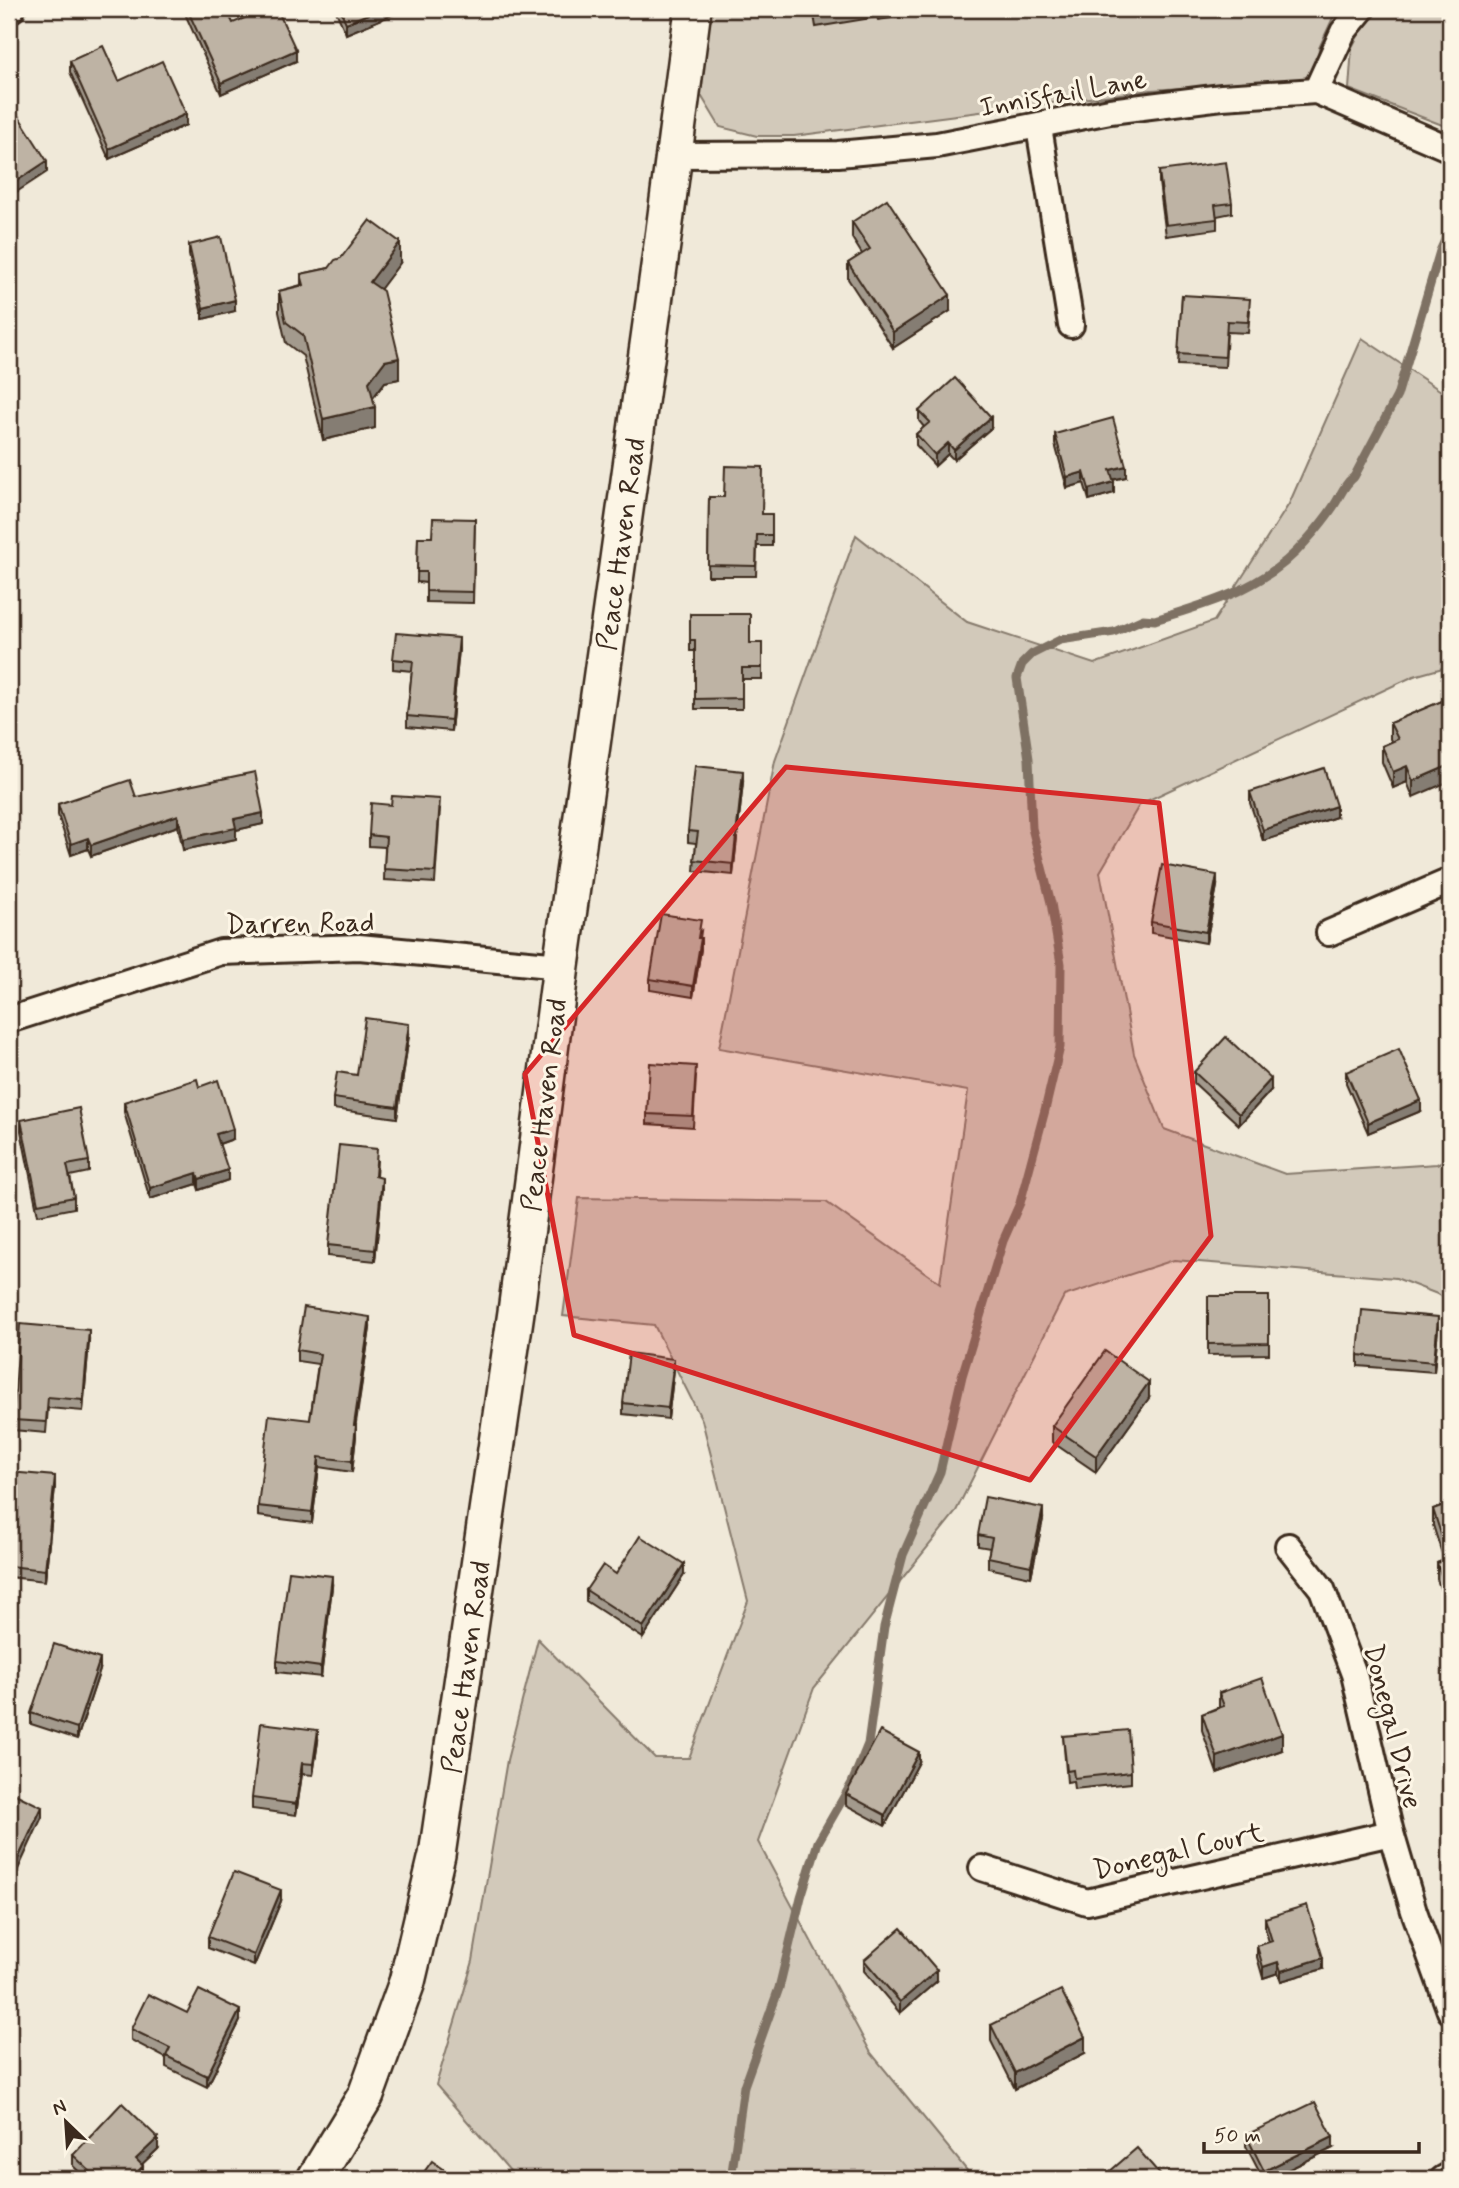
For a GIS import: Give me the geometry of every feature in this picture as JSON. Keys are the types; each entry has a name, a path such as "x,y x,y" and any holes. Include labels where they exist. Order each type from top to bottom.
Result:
{"main road":[{"name":"Peace Haven Road","path":"315,2179 366,2095 407,1982 437,1855 516,1312 693,9"}],"street":[{"path":"1316,91 1343,32 1362,9"},
{"name":"Innisfail Lane","path":"674,155 838,154 937,145 1040,127 1110,111 1222,97 1316,91 1450,149"},
{"path":"1040,127 1071,326"},
{"path":"1329,933 1450,881"},
{"name":"Darren Road","path":"9,1020 221,952 359,947 561,966"},
{"name":"Donegal Drive","path":"1287,1546 1322,1589 1354,1674 1391,1833 1414,1911 1450,2011"},
{"name":"Donegal Court","path":"982,1868 1087,1902 1391,1833"},
{"path":"1443,2179 1450,2175"}],"highlighted area":[{"path":"786,767 1159,803 1211,1236 1030,1480 574,1335 525,1074"}],"shaded area":[{"path":"712,9 1337,9 1319,48 1317,66 1301,82 1151,90 794,136 757,136 720,127 699,92"},
{"path":"1373,9 1450,9 1450,128 1349,89 1352,47"},
{"path":"1362,338 1450,397 1450,666 1414,676 1140,804 1100,872 1134,1054 1164,1129 1285,1174 1437,1164 1450,1157 1450,1299 1396,1278 1174,1260 1064,1296 955,1513 814,1688 758,1842 871,2053 974,2179 517,2179 436,2085 473,1961 507,1760 538,1639 655,1758 689,1758 748,1601 702,1420 654,1325 563,1316 579,1198 826,1202 940,1283 968,1091 719,1048 775,761 856,535 967,622 1094,664 1214,621 1289,504"}],"building":[{"path":"187,9 226,9 233,23 266,9 277,9 296,50 221,83"},
{"path":"340,9 380,9 346,23"},
{"path":"103,46 119,81 162,61 186,114 109,149 70,61"},
{"path":"14,109 47,161 9,186 9,112"},
{"path":"1226,162 1232,203 1215,205 1217,219 1166,225 1159,171"},
{"path":"887,199 950,295 893,332 848,263 870,249 852,222"},
{"path":"370,220 400,242 370,282 383,291 399,358 385,361 369,382 375,407 323,419 303,335 286,322 279,291 304,285 301,274 329,268 335,260 341,258"},
{"path":"221,237 235,300 203,308 189,245"},
{"path":"1182,295 1250,299 1248,322 1227,321 1225,357 1178,354"},
{"path":"955,378 991,417 954,450 948,443 935,455 916,434 930,422 919,411"},
{"path":"1113,418 1126,466 1110,470 1114,482 1089,489 1084,472 1067,477 1055,434"},
{"path":"725,466 763,467 762,514 772,514 772,535 757,535 756,566 708,565 709,497 724,497"},
{"path":"433,518 475,519 473,592 426,591 426,572 417,572 418,537 432,537"},
{"path":"690,614 750,614 750,643 762,643 762,668 742,668 742,698 695,699 695,640 690,640"},
{"path":"396,633 459,638 451,720 407,716 413,661 393,659"},
{"path":"1442,701 1450,720 1450,765 1413,781 1407,766 1393,772 1382,746 1398,739 1390,723"},
{"path":"695,766 743,771 733,864 694,860 698,832 688,831"},
{"path":"1324,768 1336,806 1263,830 1250,792"},
{"path":"255,772 263,813 234,819 236,828 183,839 178,815 91,845 88,838 71,844 58,804 130,780 136,797"},
{"path":"392,796 440,799 435,872 384,869 386,837 369,835 371,803 391,805"},
{"path":"9,841 14,860 9,861"},
{"path":"1162,865 1217,875 1206,932 1151,922"},
{"path":"661,914 701,920 698,938 701,938 693,986 650,979"},
{"path":"365,1018 409,1024 397,1107 333,1098 337,1072 357,1075"},
{"path":"1226,1037 1271,1079 1239,1114 1194,1072"},
{"path":"1399,1049 1421,1100 1368,1123 1346,1072"},
{"path":"650,1063 696,1066 693,1116 647,1114"},
{"path":"197,1079 199,1087 218,1080 233,1129 216,1134 228,1170 199,1179 197,1173 150,1188 124,1102"},
{"path":"79,1108 89,1161 67,1165 74,1197 38,1204 21,1120"},
{"path":"339,1145 377,1149 375,1176 382,1178 375,1250 328,1245"},
{"path":"1208,1296 1269,1296 1269,1343 1208,1344"},
{"path":"304,1307 370,1317 354,1425 352,1461 319,1457 312,1512 258,1506 269,1415 310,1420 320,1354 297,1350"},
{"path":"1362,1310 1438,1317 1434,1362 1358,1355"},
{"path":"20,1324 89,1330 83,1400 48,1397 46,1422 13,1420"},
{"path":"1105,1351 1149,1382 1096,1456 1052,1426"},
{"path":"629,1353 674,1359 668,1408 623,1403"},
{"path":"9,1472 55,1476 45,1570 9,1566"},
{"path":"985,1497 1043,1508 1031,1566 988,1557 992,1538 978,1535"},
{"path":"1450,1503 1450,1589 1446,1590 1437,1563 1449,1559 1433,1509"},
{"path":"640,1536 684,1564 643,1627 586,1590 603,1565 616,1574"},
{"path":"289,1571 332,1576 321,1667 277,1661"},
{"path":"54,1644 100,1659 77,1728 31,1713"},
{"path":"1262,1678 1282,1734 1217,1757 1202,1714 1224,1706 1219,1693"},
{"path":"261,1723 318,1730 313,1764 302,1763 296,1804 252,1798"},
{"path":"1128,1730 1131,1772 1074,1778 1073,1770 1067,1771 1063,1736"},
{"path":"880,1731 919,1752 885,1815 846,1794"},
{"path":"9,1791 42,1807 9,1878"},
{"path":"234,1872 281,1890 254,1955 208,1937"},
{"path":"1307,1905 1323,1958 1281,1971 1278,1962 1263,1967 1257,1946 1272,1941 1265,1918"},
{"path":"901,1928 937,1970 900,2002 864,1960"},
{"path":"199,1990 240,2010 207,2076 166,2056 170,2048 131,2029 148,1994 187,2013"},
{"path":"1061,1990 1085,2037 1015,2073 991,2025"},
{"path":"1315,2102 1333,2137 1264,2171 1246,2135"},
{"path":"122,2103 158,2138 136,2159 143,2166 131,2179 98,2179 73,2155"},
{"path":"1137,2148 1164,2179 1101,2179"},
{"path":"432,2161 458,2179 419,2179"}],"waterway":[{"path":"731,2179 744,2086 779,1988 801,1897 818,1842 852,1783 868,1744 884,1627 903,1555 940,1472 962,1376 1003,1241 1020,1203 1060,1047 1061,964 1051,903 1032,828 1029,759 1017,678 1022,664 1032,654 1060,640 1114,632 1143,619 1155,620 1236,592 1273,571 1306,541 1354,477 1397,396 1440,251 1450,229"}]}
